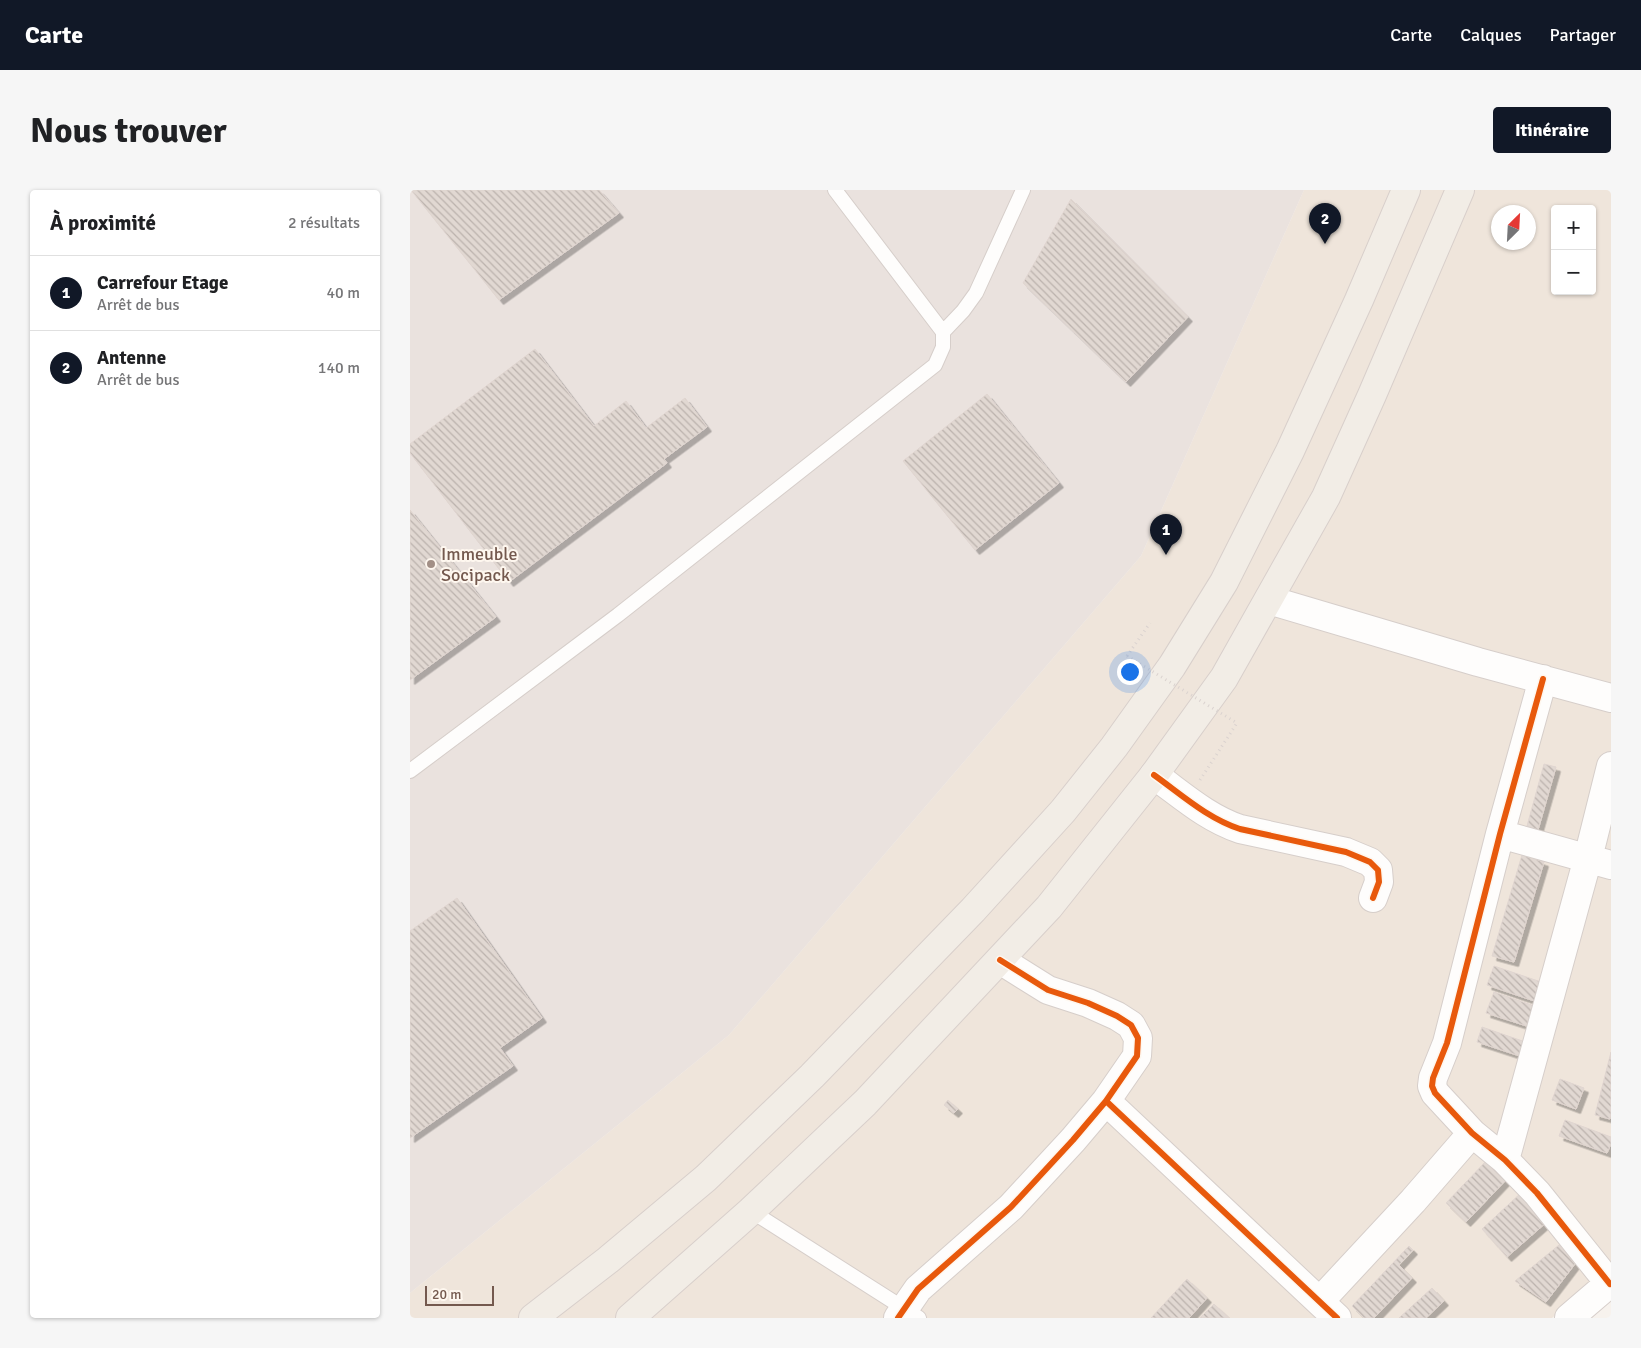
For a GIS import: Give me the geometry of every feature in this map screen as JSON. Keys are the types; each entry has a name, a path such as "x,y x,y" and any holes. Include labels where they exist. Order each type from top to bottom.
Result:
{"main road":[{"path":"533,1318 608,1260 706,1178 812,1076 973,910 1063,811 1114,746 1172,666 1224,582 1290,451 1359,300 1406,190"},
{"path":"630,1318 751,1211 865,1103 1049,906 1154,775 1224,678 1326,497 1460,190"}],"street":[{"path":"1269,600 1478,662 1611,698"},
{"path":"1543,679 1500,834 1447,1043 1433,1078 1432,1086 1435,1093 1472,1133 1504,1160 1537,1193 1610,1283 1570,1318"},
{"path":"1504,1160 1600,862 1611,766"},
{"path":"1154,775 1225,824 1346,852 1370,862 1378,870 1378,882 1373,898"},
{"path":"1500,834 1600,862"},
{"path":"907,1315 918,1290 1011,1207 1074,1140 1106,1101 1137,1056 1138,1038 1131,1026 1117,1016 1088,1003 1048,990 1000,960"},
{"path":"1106,1101 1328,1309 1413,1201 1472,1133"}],"lane":[{"path":"410,771 618,615 935,365 944,347 943,332 835,190"},
{"path":"943,332 963,311 976,293 1023,190"},
{"path":"751,1211 907,1315"}],"path":[{"path":"1150,623 1127,656 1236,723 1206,772"}],"shaded area":[{"path":"410,190 1304,190 1141,556 729,1035 410,1293"},
{"path":"1304,190 1611,190 1611,1264 1552,1318 410,1318 410,1293 729,1035 1141,556"}],"building":[{"path":"411,190 599,190 619,213 499,300"},
{"path":"1071,199 1188,317 1126,382 1023,283"},
{"path":"535,349 594,426 626,401 646,428 685,398 707,427 664,459 667,463 509,582 410,453 410,444"},
{"path":"987,394 1059,483 975,550 903,461"},
{"name":"Immeuble Socipack","path":"410,510 496,617 410,680"},
{"path":"1544,764 1556,767 1538,830 1527,826"},
{"path":"1522,855 1544,862 1514,962 1492,956"},
{"path":"457,898 542,1018 500,1048 513,1066 410,1138 410,931"},
{"path":"1494,966 1550,985 1543,1004 1487,985"},
{"path":"1494,992 1543,1009 1536,1029 1486,1013"},
{"path":"1482,1027 1534,1045 1529,1059 1477,1042"},
{"path":"1611,1052 1611,1113 1610,1119 1595,1115"},
{"path":"1560,1079 1584,1088 1576,1109 1552,1100"},
{"path":"948,1100 958,1109 954,1113 944,1105"},
{"path":"1565,1120 1611,1137 1611,1144 1607,1153 1559,1136"},
{"path":"1488,1159 1508,1178 1466,1222 1446,1203"},
{"path":"1522,1192 1548,1221 1507,1257 1482,1229"},
{"path":"1559,1245 1575,1264 1546,1302 1515,1281"},
{"path":"1409,1246 1413,1250 1399,1265 1412,1278 1374,1318 1364,1318 1352,1306"},
{"path":"1187,1279 1207,1298 1189,1318 1151,1318"},
{"path":"1432,1288 1444,1301 1426,1318 1399,1318"},
{"path":"1214,1304 1229,1318 1200,1318"}],"cycle path":[{"path":"1543,679 1500,834 1447,1043 1433,1078 1432,1086 1435,1093 1472,1133 1505,1160 1537,1193 1610,1284"},
{"path":"1154,775 1217,819 1240,829 1346,852 1370,862 1378,870 1379,882 1373,898"},
{"path":"898,1318 918,1289 1011,1207 1073,1140 1106,1101 1137,1056 1138,1038 1131,1025 1117,1016 1088,1003 1048,990 1000,960"},
{"path":"1106,1101 1337,1318"}],"place":[{"name":"Antenne","path":"1325,244"},
{"name":"Carrefour Etage","path":"1166,555"},
{"name":"Immeuble Socipack","path":"431,564"}]}
